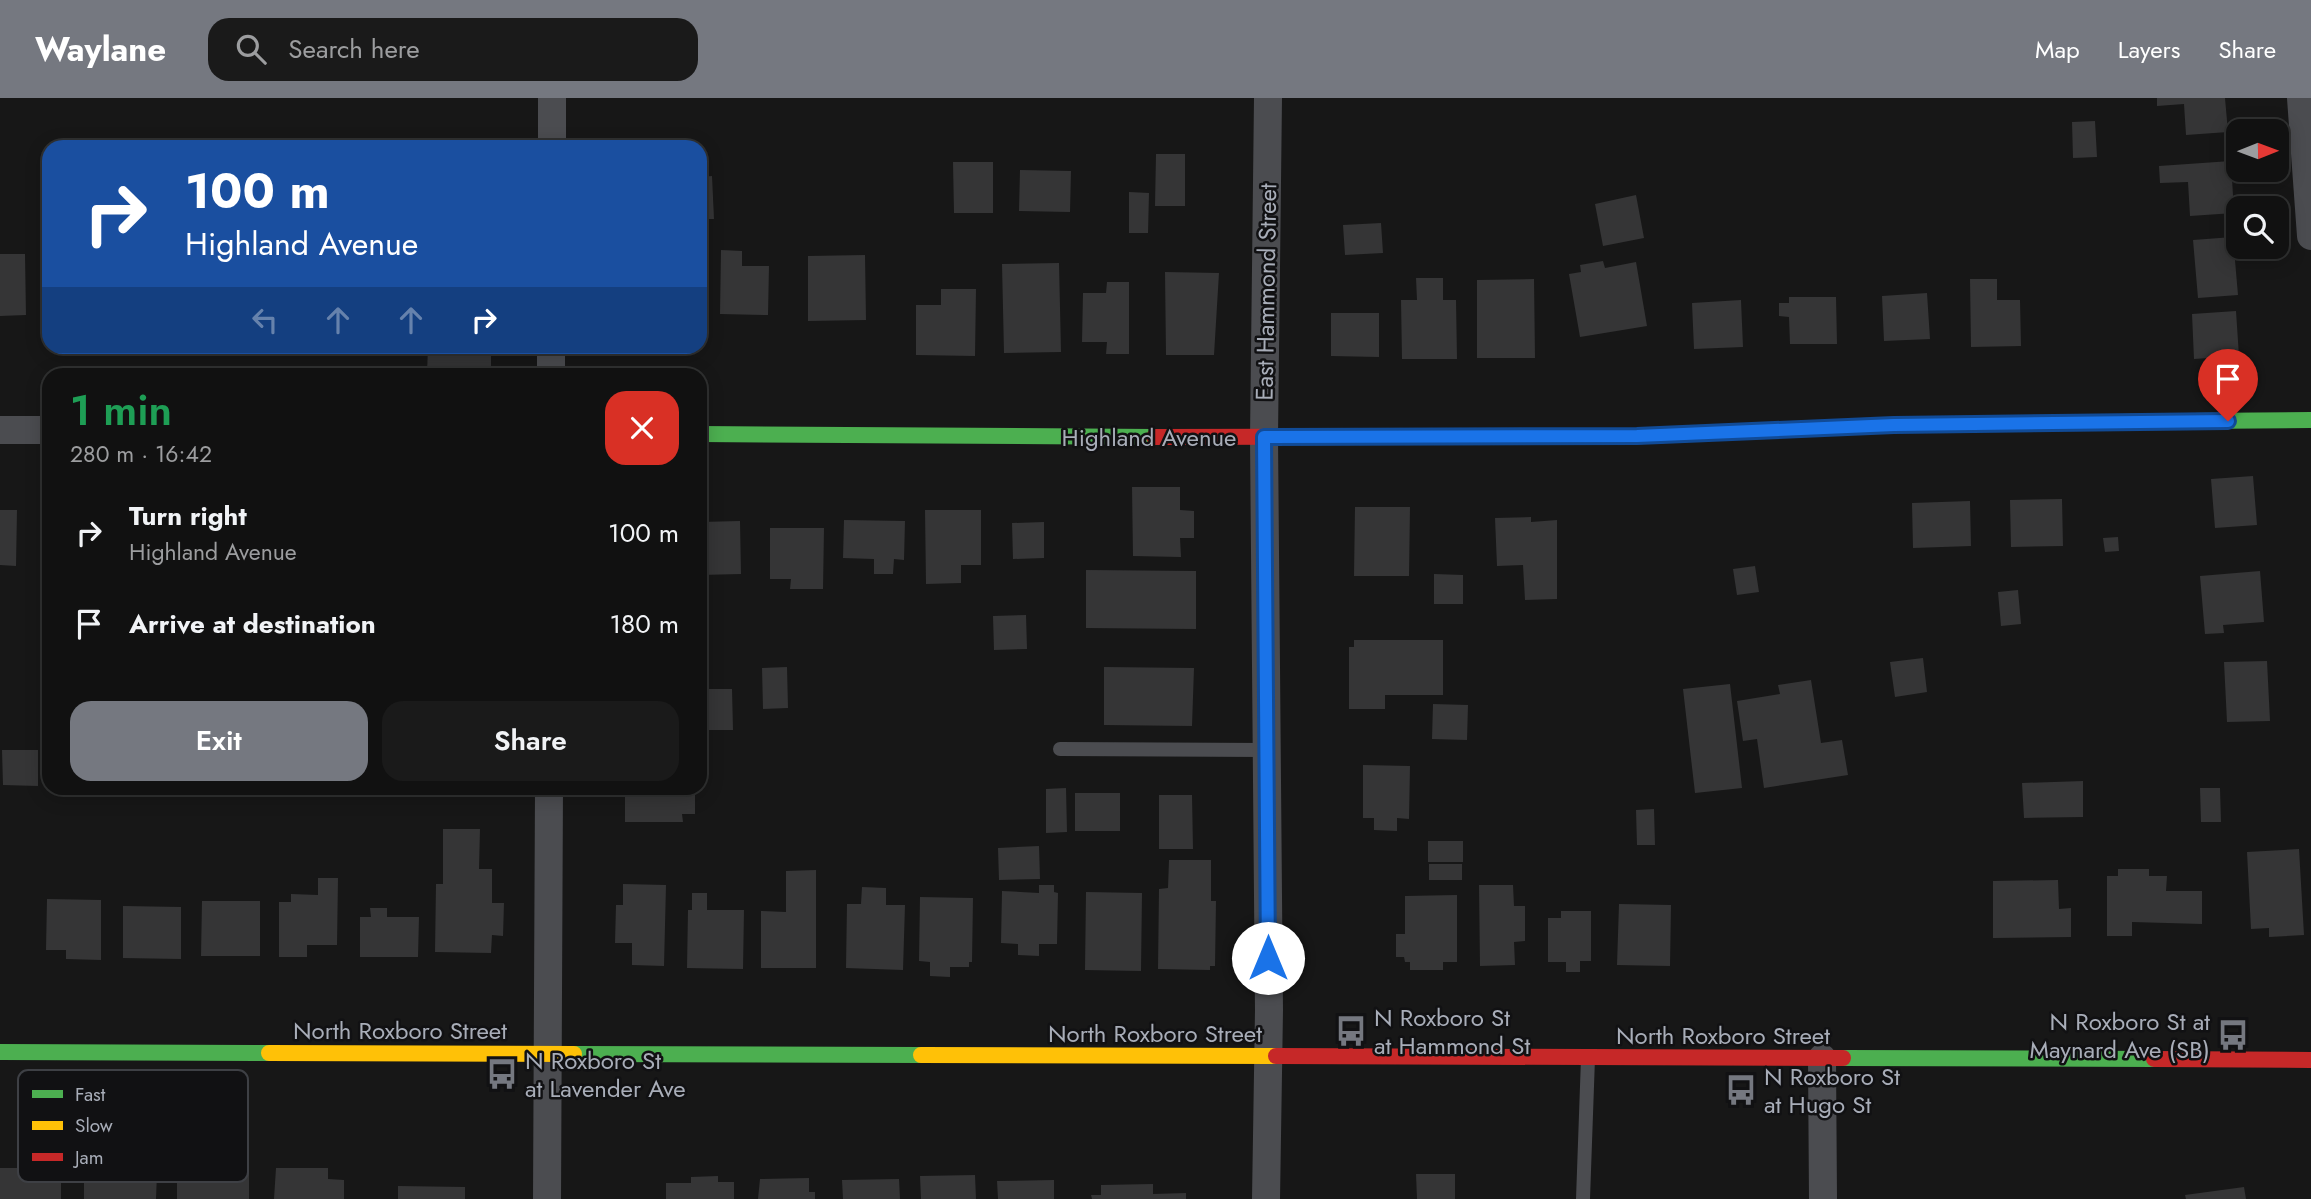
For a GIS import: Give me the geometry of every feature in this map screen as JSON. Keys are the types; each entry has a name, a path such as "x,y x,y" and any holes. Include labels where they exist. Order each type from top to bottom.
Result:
{"main road":[{"name":"Highland Avenue","path":"707,434 1637,436 1894,425 2311,420"},
{"name":"North Roxboro Street","path":"0,1052 2311,1060"}],"street":[{"path":"552,98 552,140"},
{"name":"East Hammond Street","path":"1266,1199 1268,1055 1264,437 1268,98"},
{"path":"2301,98 2311,236"},
{"path":"0,430 42,430"},
{"path":"547,1199 549,795"},
{"path":"1822,1058 1823,1199"}],"lane":[{"path":"1060,749 1266,750"},
{"path":"1583,1199 1588,1057"}],"building":[{"path":"2157,98 2225,98 2226,132 2186,135 2184,104 2157,106"},
{"path":"2095,121 2097,157 2073,158 2072,122"},
{"path":"1156,154 1185,154 1185,206 1155,206"},
{"path":"2226,161 2226,182 2232,182 2233,196 2226,196 2226,214 2190,216 2188,182 2160,183 2159,166"},
{"path":"953,162 993,162 993,213 954,213"},
{"path":"1020,170 1071,171 1070,212 1019,211"},
{"path":"707,176 712,176 714,219 707,219"},
{"path":"1129,192 1149,193 1148,233 1129,233"},
{"path":"1636,195 1644,238 1603,246 1595,204"},
{"path":"1381,223 1383,253 1345,255 1343,225"},
{"path":"2226,238 2226,259 2235,259 2238,295 2198,298 2193,240"},
{"path":"721,250 742,251 742,266 769,266 768,315 720,314"},
{"path":"0,254 25,254 26,315 0,316"},
{"path":"865,255 866,320 808,321 808,256"},
{"path":"1603,261 1605,268 1636,262 1647,326 1580,337 1569,274 1581,272 1580,265"},
{"path":"1059,263 1061,352 1004,353 1002,264"},
{"path":"1165,272 1219,273 1214,355 1166,355"},
{"path":"1416,278 1443,278 1443,300 1456,300 1457,359 1402,359 1401,300 1417,300"},
{"path":"1534,279 1535,358 1477,358 1477,280"},
{"path":"1970,279 1997,279 1997,300 2020,300 2021,346 1971,347"},
{"path":"1107,282 1129,282 1129,354 1106,354 1107,342 1082,342 1083,293 1106,293"},
{"path":"941,289 976,289 975,356 916,355 916,305 941,305"},
{"path":"1927,293 1930,339 1884,341 1882,296"},
{"path":"1789,297 1836,297 1837,344 1790,344 1789,317 1779,316 1779,303 1789,303"},
{"path":"1741,300 1743,347 1694,349 1692,303"},
{"path":"2236,311 2239,356 2194,359 2192,314"},
{"path":"1331,313 1379,313 1379,357 1331,356"},
{"path":"428,354 491,354 491,368 427,368"},
{"path":"2253,476 2257,525 2215,528 2211,479"},
{"path":"1132,487 1180,487 1180,510 1194,511 1194,538 1180,538 1181,557 1133,556"},
{"path":"2062,499 2063,546 2011,547 2010,500"},
{"path":"1970,501 1971,546 1913,548 1912,503"},
{"path":"1355,507 1410,507 1409,576 1354,576"},
{"path":"0,510 17,510 16,566 0,565"},
{"path":"925,510 981,510 981,565 961,565 961,583 926,584"},
{"path":"1531,517 1531,522 1557,520 1557,599 1525,600 1523,565 1497,566 1495,518"},
{"path":"844,520 905,521 904,560 894,559 893,574 874,574 874,559 843,558"},
{"path":"740,521 741,574 707,575 707,522"},
{"path":"1044,522 1044,558 1013,559 1012,523"},
{"path":"770,528 824,528 823,589 790,589 791,579 770,579"},
{"path":"2118,537 2119,551 2105,552 2103,538"},
{"path":"1755,566 1759,592 1737,595 1733,569"},
{"path":"1086,570 1196,571 1196,629 1086,628"},
{"path":"2260,571 2264,622 2223,625 2224,633 2205,634 2200,576"},
{"path":"1434,574 1463,575 1463,604 1434,604"},
{"path":"2018,590 2021,624 2001,626 1998,592"},
{"path":"1026,615 1027,649 994,650 993,616"},
{"path":"1354,640 1443,640 1443,695 1385,695 1385,709 1349,709 1349,647 1354,647"},
{"path":"1923,658 1927,692 1895,697 1890,662"},
{"path":"2267,661 2270,721 2227,722 2224,662"},
{"path":"787,667 788,708 763,709 762,668"},
{"path":"1104,667 1194,668 1192,726 1104,725"},
{"path":"1811,680 1821,743 1842,740 1848,775 1764,788 1757,739 1743,741 1737,701 1780,694 1778,685"},
{"path":"1730,684 1742,788 1695,793 1683,689"},
{"path":"707,689 732,689 733,730 707,730"},
{"path":"1433,704 1468,705 1467,740 1432,739"},
{"path":"2,750 38,750 38,786 3,785"},
{"path":"1363,765 1410,766 1409,819 1397,818 1397,831 1374,830 1374,818 1363,818"},
{"path":"2083,781 2083,817 2024,818 2022,783"},
{"path":"1066,788 1067,832 1046,833 1046,789"},
{"path":"2200,788 2220,788 2221,822 2201,822"},
{"path":"1075,793 1120,793 1120,831 1075,831"},
{"path":"625,795 695,795 695,814 682,814 683,822 625,822"},
{"path":"1159,795 1192,795 1193,849 1159,849"},
{"path":"1654,809 1655,845 1637,845 1636,810"},
{"path":"443,829 480,829 479,869 492,869 492,903 504,903 503,936 492,935 491,953 435,952 436,884 443,884"},
{"path":"1428,841 1463,841 1463,862 1428,862"},
{"path":"1039,846 1040,879 999,880 998,848"},
{"path":"2299,849 2304,935 2269,937 2269,928 2251,929 2247,852"},
{"path":"1169,860 1211,860 1211,901 1216,901 1215,966 1210,966 1210,970 1158,969 1159,889 1168,888"},
{"path":"1429,864 1462,864 1462,880 1429,880"},
{"path":"2118,869 2149,869 2149,876 2167,876 2166,891 2202,891 2202,924 2132,922 2132,936 2107,936 2107,876 2118,876"},
{"path":"816,870 816,968 761,968 761,911 786,912 786,871"},
{"path":"318,878 338,878 337,945 307,945 307,957 279,957 279,902 291,902 291,894 318,895"},
{"path":"2058,880 2059,909 2071,908 2071,937 1993,938 1993,881"},
{"path":"623,884 666,885 664,966 632,965 632,943 615,943 616,905 623,905"},
{"path":"1039,885 1054,885 1054,892 1058,893 1057,944 1039,944 1039,956 1018,955 1018,944 1001,943 1002,891 1039,893"},
{"path":"1479,885 1513,885 1514,906 1525,906 1525,941 1514,942 1515,965 1480,966"},
{"path":"862,887 886,888 886,905 905,905 903,970 846,968 847,904 861,904"},
{"path":"1086,892 1142,893 1141,971 1085,970"},
{"path":"692,893 707,893 707,910 744,910 743,969 687,968 688,910 692,910"},
{"path":"1457,895 1457,962 1443,962 1443,970 1410,970 1410,962 1405,962 1404,957 1396,957 1396,934 1405,934 1405,896"},
{"path":"920,897 973,898 972,962 969,962 969,967 950,967 950,977 930,976 930,962 919,961"},
{"path":"47,899 101,900 101,960 66,959 66,950 46,950"},
{"path":"202,901 260,901 260,956 201,956"},
{"path":"1619,904 1671,905 1670,966 1617,965"},
{"path":"123,906 181,907 181,959 123,958"},
{"path":"370,908 387,908 387,917 419,917 418,957 360,957 360,917 371,917"},
{"path":"1561,911 1591,911 1591,961 1580,961 1580,972 1566,972 1566,962 1548,962 1548,918 1561,918"},
{"path":"249,1167 249,1199 177,1199 177,1182 248,1182"},
{"path":"0,1168 18,1168 18,1182 61,1182 61,1199 0,1199"},
{"path":"276,1168 328,1168 328,1179 344,1180 344,1199 274,1199"},
{"path":"1416,1174 1455,1174 1455,1199 1417,1199"},
{"path":"975,1175 976,1199 921,1199 920,1176"},
{"path":"718,1176 718,1182 734,1182 734,1199 666,1199 666,1183 691,1183 691,1177"},
{"path":"809,1178 809,1192 815,1192 815,1199 758,1199 760,1179"},
{"path":"899,1179 900,1199 843,1199 842,1180"},
{"path":"1054,1180 1054,1199 998,1199 997,1181"},
{"path":"84,1182 157,1182 156,1199 84,1199"},
{"path":"1153,1184 1153,1194 1186,1193 1186,1199 1092,1199 1091,1195 1101,1195 1101,1185"},
{"path":"398,1186 465,1187 465,1199 398,1199"},
{"path":"2244,1187 2246,1199 2186,1199 2185,1195"}],"traffic: fast":[{"path":"2193,421 2311,420"},
{"path":"707,434 1154,437"},
{"path":"0,1052 269,1053"},
{"path":"574,1054 921,1055"},
{"path":"1843,1058 2154,1059"}],"traffic: slow":[{"path":"1642,436 1894,425 2193,421"},
{"path":"269,1053 574,1054"},
{"path":"921,1055 1276,1056"}],"traffic: jam":[{"path":"1154,437 1642,436"},
{"path":"1276,1056 1843,1058"},
{"path":"2154,1059 2311,1060"}],"place":[{"name":"N Roxboro St at Hammond St","path":"1351,1031"},
{"name":"N Roxboro St at Maynard Ave (SB)","path":"2233,1035"},
{"name":"N Roxboro St at Lavender Ave","path":"502,1074"},
{"name":"N Roxboro St at Hugo St","path":"1741,1090"}],"route":[{"path":"1268,958 1264,437 1362,439 1637,436 1894,425 2228,421"}]}
